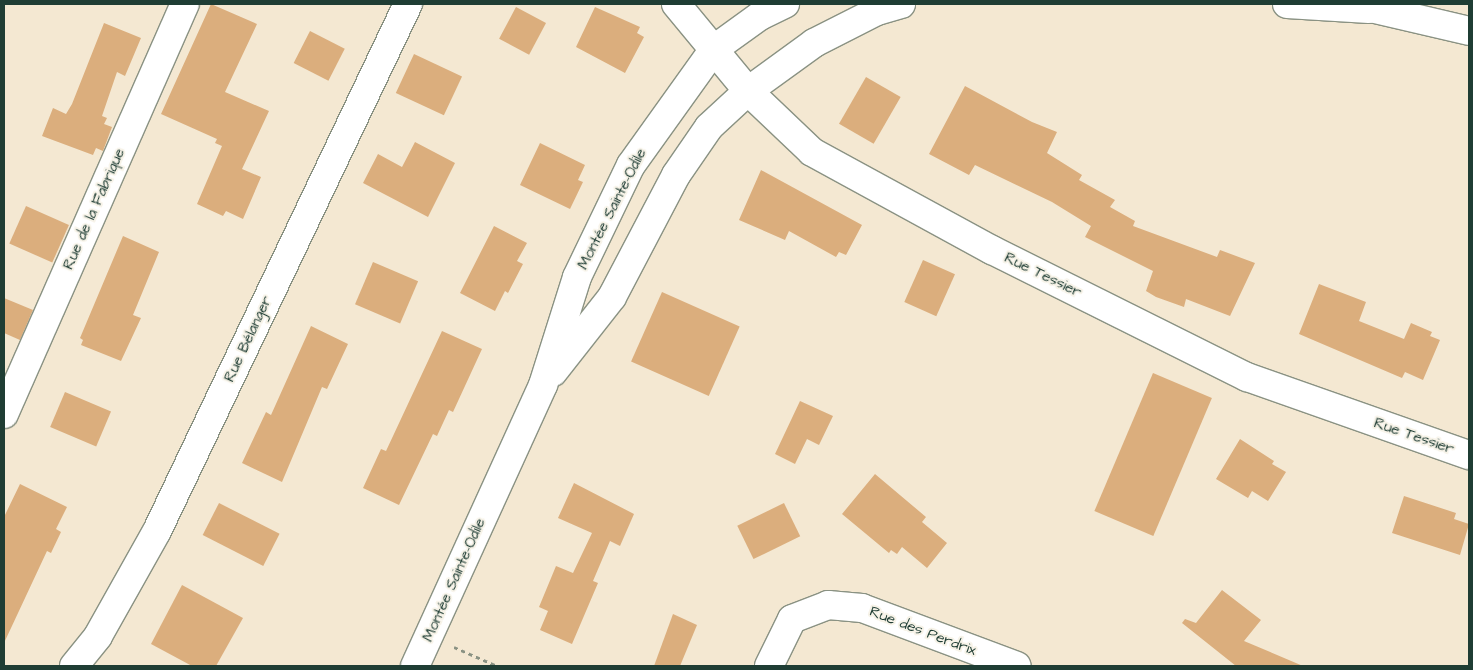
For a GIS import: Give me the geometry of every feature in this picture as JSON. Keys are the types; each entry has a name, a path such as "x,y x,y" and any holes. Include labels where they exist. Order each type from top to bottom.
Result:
{"street":[{"name":"Rue de la Fabrique","path":"4,414 185,4"},
{"name":"Rue Bélanger","path":"74,666 98,636 157,530 408,4"},
{"name":"Rue Tessier","path":"676,4 748,91 812,152 992,250 1247,376 1469,455"},
{"name":"Montée Sainte-Odile","path":"415,666 543,385 577,277 631,165 714,49 760,16 785,4"},
{"name":"Montée Sainte-Odile","path":"543,385 612,297 676,176 709,127 748,91 814,43 877,11 901,4"},
{"path":"1287,4 1361,6 1469,31"},
{"name":"Rue des Perdrix","path":"770,666 792,619 828,605 862,608 1017,666"}],"path":[{"path":"429,636 497,666"}],"building":[{"path":"211,4 257,24 225,92 269,111 242,169 261,177 243,219 226,211 223,216 197,204 222,146 215,143 217,139 161,114"},
{"path":"516,7 546,23 529,55 499,39"},
{"path":"595,7 640,27 637,33 644,37 625,73 576,47"},
{"path":"104,23 141,38 125,76 117,72 102,116 107,118 104,124 112,127 103,151 96,148 93,155 42,136 53,108 66,114 72,104"},
{"path":"310,31 345,49 328,81 294,63"},
{"path":"414,54 462,76 444,115 396,93"},
{"path":"866,77 901,97 874,144 839,124"},
{"path":"965,86 1032,122 1057,132 1047,153 1082,175 1079,180 1115,200 1110,207 1135,221 1133,226 1217,257 1220,250 1255,263 1230,316 1186,299 1184,307 1156,297 1146,291 1153,271 1085,237 1091,226 1052,202 975,165 969,175 929,154"},
{"path":"415,142 455,163 428,217 363,183 378,154 402,167"},
{"path":"540,143 585,165 578,180 583,182 570,209 520,185"},
{"path":"761,170 862,225 846,255 839,252 836,257 789,231 785,240 739,220"},
{"path":"26,206 69,225 52,263 9,243"},
{"path":"494,226 527,243 517,261 523,264 508,293 505,291 495,311 460,293"},
{"path":"123,236 159,252 133,315 141,318 121,361 81,345 83,340 80,338"},
{"path":"923,260 955,274 936,316 904,302"},
{"path":"373,262 418,281 400,323 355,304"},
{"path":"1319,284 1366,302 1359,321 1404,339 1411,323 1432,332 1430,336 1440,340 1423,380 1405,372 1402,378 1299,334"},
{"path":"662,292 740,327 709,396 631,361"},
{"path":"4,298 33,310 20,340 4,333"},
{"path":"311,326 348,344 327,389 322,387 282,482 242,463 266,412 271,415"},
{"path":"442,331 482,349 453,412 449,410 437,436 433,434 399,505 363,488 381,449 386,451"},
{"path":"1153,373 1212,398 1153,536 1094,511"},
{"path":"65,392 111,412 96,447 50,427"},
{"path":"800,401 833,416 819,445 807,439 795,464 775,454"},
{"path":"1240,439 1274,461 1272,464 1286,472 1268,501 1252,491 1248,498 1216,479"},
{"path":"875,474 926,517 922,522 947,543 927,568 902,547 897,554 891,550 889,553 842,514"},
{"path":"574,483 634,514 620,546 610,541 593,581 598,583 572,644 540,630 548,611 539,607 556,566 573,573 592,533 558,518"},
{"path":"20,484 67,507 56,529 61,532 51,553 47,551 4,643 4,517"},
{"path":"1404,496 1456,513 1454,519 1469,524 1460,555 1392,533"},
{"path":"219,503 280,534 263,566 203,535"},
{"path":"784,503 800,536 753,559 737,526"},
{"path":"182,585 243,618 216,666 192,666 151,644"},
{"path":"1222,590 1261,620 1244,641 1303,666 1236,666 1182,623 1185,619 1196,623"},
{"path":"673,614 697,625 680,666 654,666"}]}
